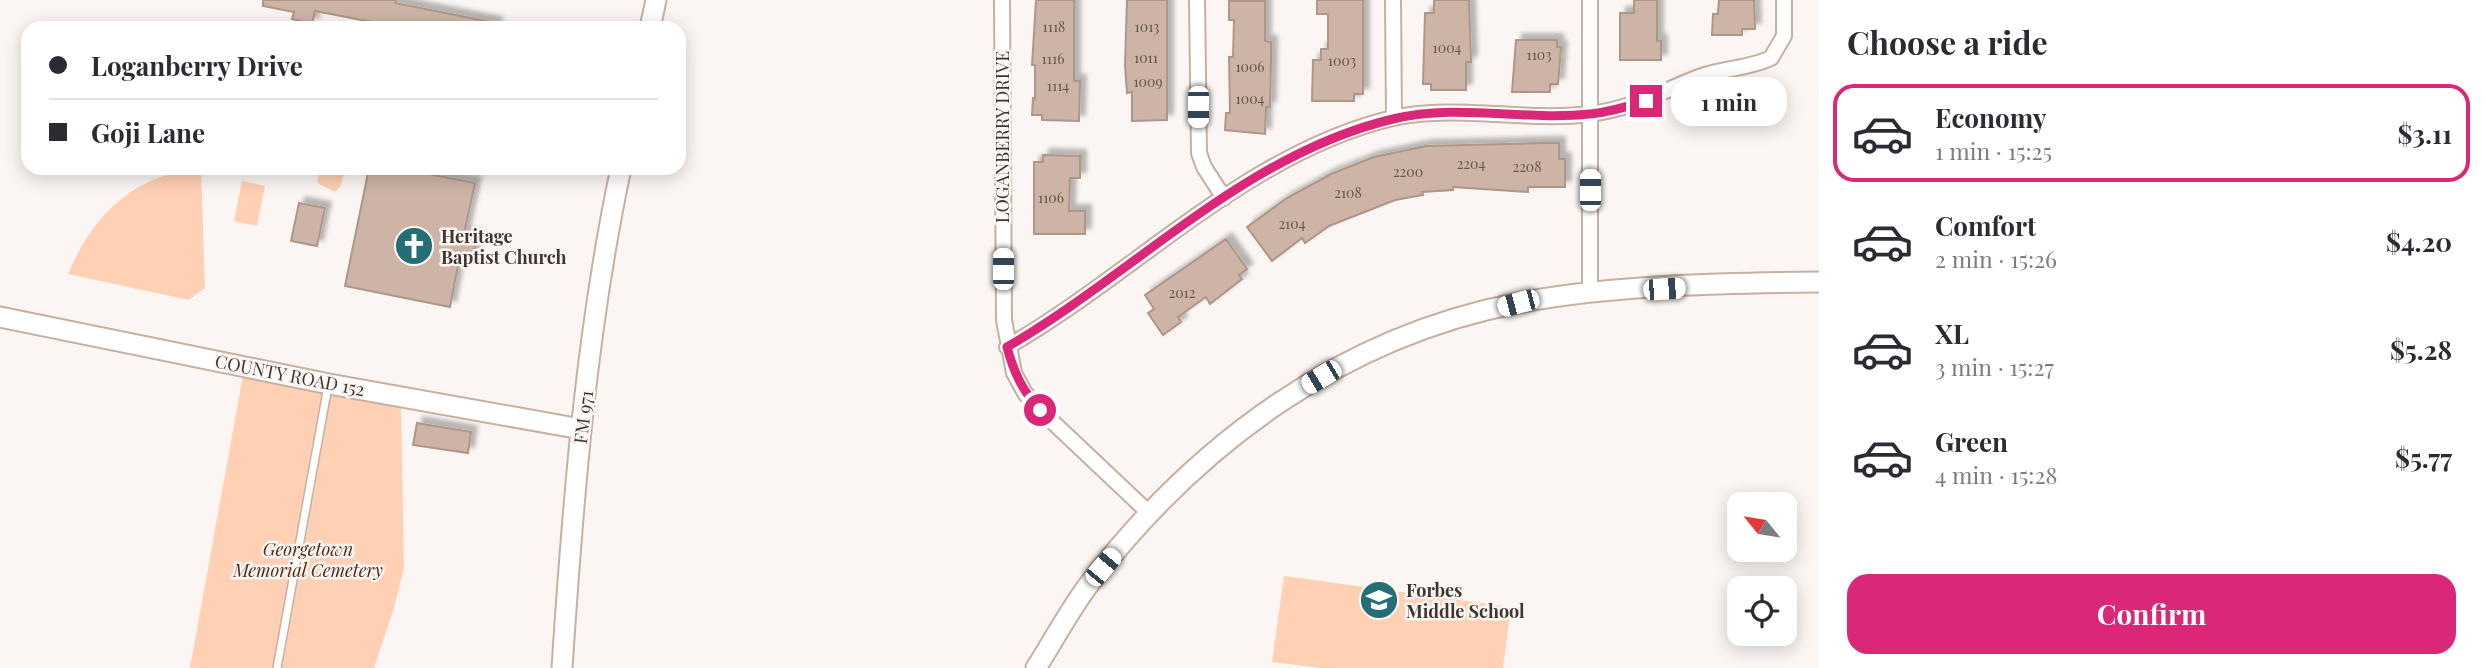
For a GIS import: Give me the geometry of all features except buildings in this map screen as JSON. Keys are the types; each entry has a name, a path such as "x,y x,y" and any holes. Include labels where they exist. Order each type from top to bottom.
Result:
{"main road":[{"path":"652,21 656,0"},
{"name":"FM 971","path":"562,668 581,429 595,316 620,175"},
{"path":"1036,668 1088,585 1148,512 1194,466 1263,412 1341,365 1424,328 1518,303 1590,293 1819,282"},
{"name":"COUNTY ROAD 152","path":"0,317 329,384 581,429"}],"street":[{"name":"LOGANBERRY DRIVE","path":"1002,0 1003,269 1007,347 1014,373 1025,393 1148,512"},
{"path":"1197,0 1199,153 1204,167 1224,198"},
{"path":"1393,0 1394,118"},
{"path":"1590,0 1590,293"},
{"path":"1007,347 1043,327 1224,198 1329,140 1394,118 1446,113 1589,114 1646,101 1700,76 1760,64 1779,50 1784,36 1784,0"}],"lane":[{"path":"277,668 329,384"}],"green space":[{"path":"168,175 201,175 205,288 189,300 68,274 78,252 104,216 119,201"},
{"path":"319,175 344,175 340,187 335,192 317,183"},
{"path":"242,181 265,186 257,226 234,221"},
{"name":"Georgetown Memorial Cemetery","path":"243,375 401,405 404,568 374,668 190,668"},
{"path":"1284,576 1511,607 1503,668 1320,668 1272,662"}],"place":[{"name":"Heritage Baptist Church","path":"414,246"},
{"name":"Forbes Middle School","path":"1379,600"}],"route":[{"path":"1040,410 1025,393 1014,373 1007,347 1043,327 1224,198 1329,140 1394,118 1446,113 1589,114 1646,101"}]}
